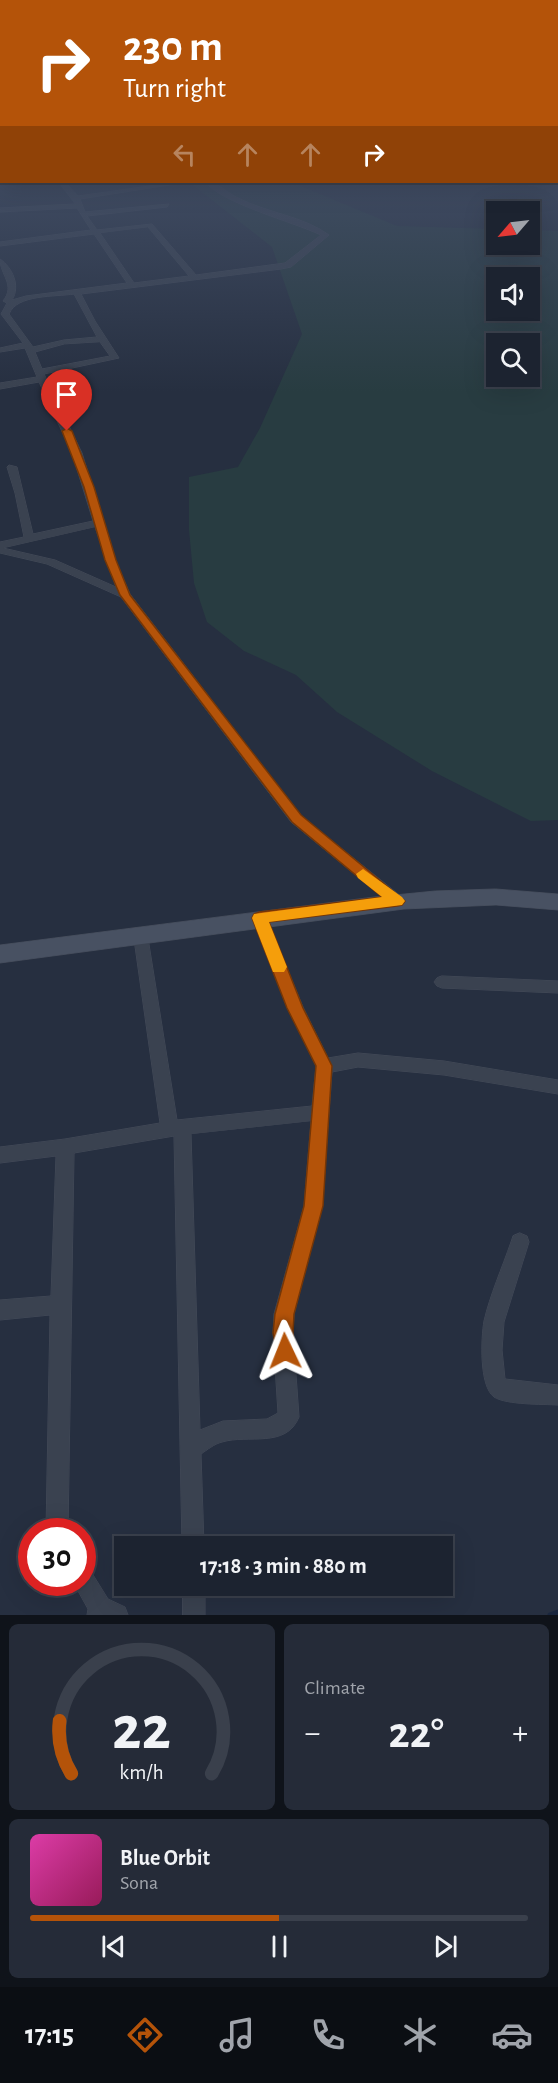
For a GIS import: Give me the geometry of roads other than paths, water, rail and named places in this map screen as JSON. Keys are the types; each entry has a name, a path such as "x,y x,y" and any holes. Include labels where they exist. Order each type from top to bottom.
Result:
{"main road":[{"path":"0,954 140,933 397,901 475,896 531,898 558,902"}],"street":[{"path":"0,244 19,241"},
{"path":"102,241 132,285"},
{"path":"165,241 195,278"},
{"path":"7,301 285,267 318,241"},
{"path":"0,261 13,285 13,293 7,301 5,314 30,347 40,375 77,453 98,523 125,595 296,819 397,901"},
{"path":"0,386 111,360 115,356 76,292"},
{"path":"0,350 103,339"},
{"path":"12,467 29,538"},
{"path":"0,545 98,523"},
{"path":"0,550 51,562 125,595"},
{"path":"190,1450 219,1432 272,1429 282,1425 290,1417 283,1333 285,1314 314,1206 324,1066 295,1008 259,918"},
{"path":"140,933 176,1129 193,1536"},
{"path":"442,982 558,987"},
{"path":"324,1066 358,1060 444,1068 558,1087"},
{"path":"0,1155 176,1129 320,1113"},
{"path":"57,1518 65,1147"},
{"path":"520,1242 494,1322 492,1350 495,1384 502,1390 558,1395"},
{"path":"0,1310 60,1305"},
{"path":"94,1596 105,1612"},
{"path":"194,1596 194,1615"}],"waterway":[{"path":"550,1615 558,1612"}]}
